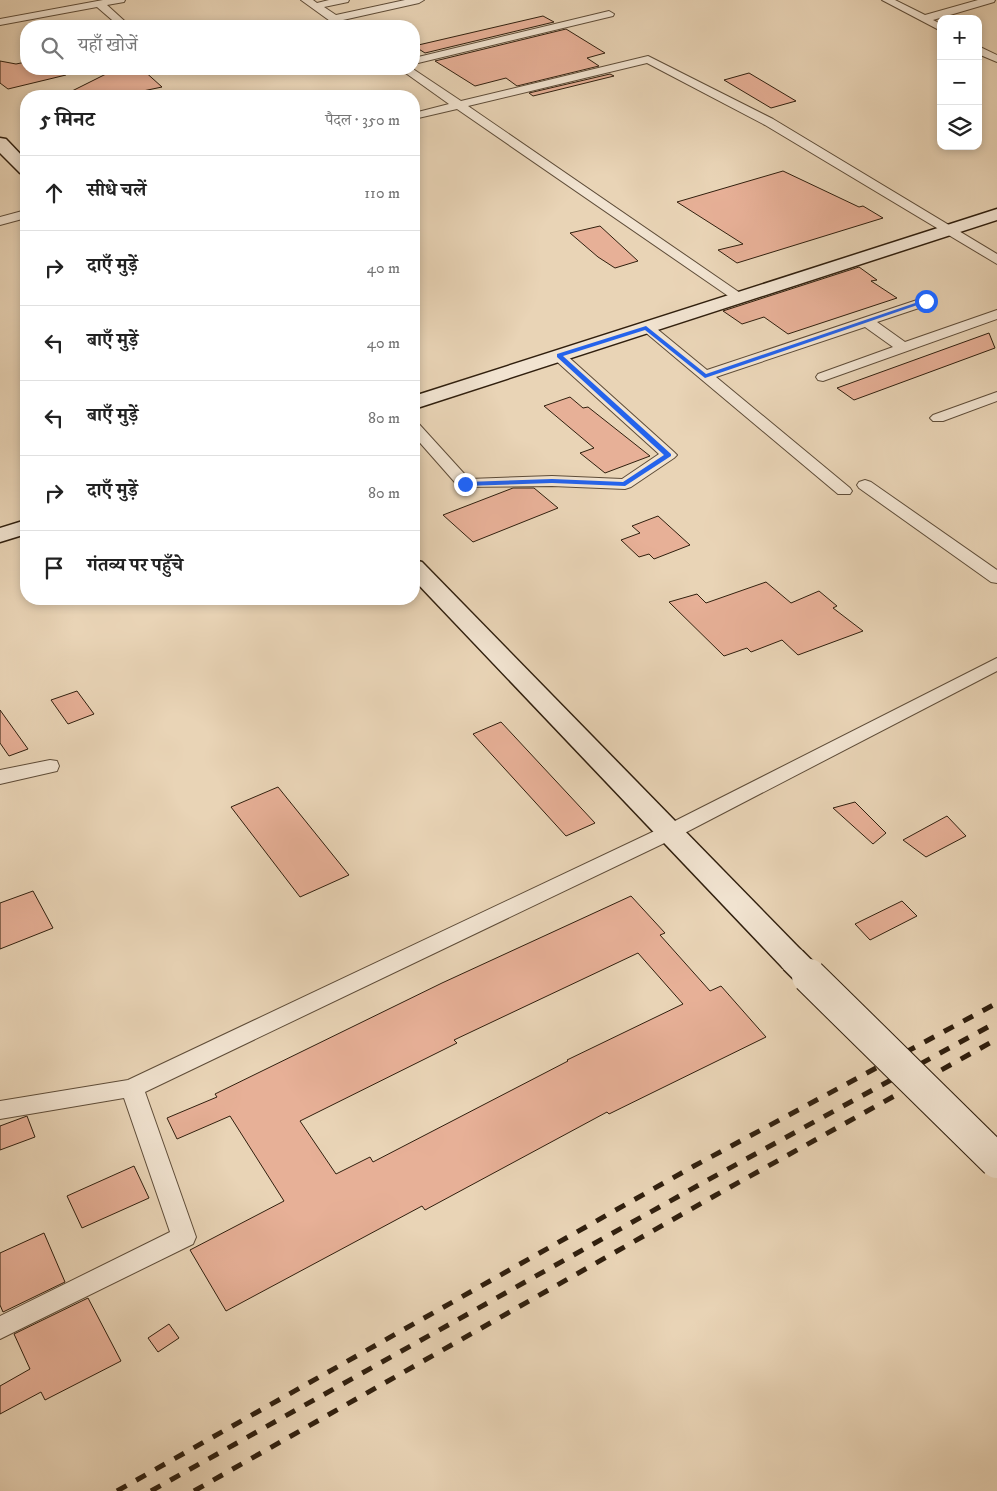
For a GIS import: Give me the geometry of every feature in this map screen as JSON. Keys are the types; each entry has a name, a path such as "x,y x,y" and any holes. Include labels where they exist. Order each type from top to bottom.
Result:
{"street":[{"path":"0,22 120,0"},
{"path":"310,3 344,0"},
{"path":"310,3 334,19 419,0"},
{"path":"888,0 937,26"},
{"path":"923,19 990,0"},
{"path":"99,4 118,20"},
{"path":"420,60 609,14"},
{"path":"982,51 997,60"},
{"path":"420,115 648,58 770,122 997,260"},
{"path":"415,75 739,297"},
{"path":"0,143 20,163"},
{"path":"420,401 997,214"},
{"path":"0,221 20,216"},
{"path":"705,376 926,301"},
{"path":"823,377 997,314"},
{"path":"866,321 904,348"},
{"path":"646,327 844,491"},
{"path":"420,434 465,484 552,481 625,484 669,455 559,356"},
{"path":"938,418 997,396"},
{"path":"865,484 997,578"},
{"path":"0,535 20,528"},
{"path":"420,573 793,960 997,1161"},
{"path":"0,1110 132,1088 670,832 997,664"},
{"path":"0,777 50,766"},
{"path":"0,1328 184,1237 132,1088"}],"building":[{"path":"543,16 554,22 425,53 420,50 420,45"},
{"path":"566,29 605,53 587,58 599,66 517,86 506,78 475,86 435,61"},
{"path":"0,61 20,63 20,75 66,75 8,89 0,83"},
{"path":"749,73 796,101 771,108 724,80"},
{"path":"610,74 614,76 533,96 529,93"},
{"path":"104,75 149,75 162,87 148,90 74,90"},
{"path":"783,171 859,207 863,206 883,218 737,263 718,250 743,244 677,202"},
{"path":"600,226 638,261 615,268 598,257 570,233"},
{"path":"859,267 877,280 871,281 897,298 788,334 764,317 742,324 723,311"},
{"path":"989,333 995,348 854,400 837,388"},
{"path":"570,397 583,408 588,407 650,456 605,473 580,453 594,448 544,406"},
{"path":"513,488 534,488 558,508 473,542 443,515"},
{"path":"658,516 690,545 654,559 649,554 639,557 621,540 640,533 632,526"},
{"path":"766,582 791,603 819,591 837,606 833,608 863,631 798,655 782,640 751,652 747,648 724,656 669,602 697,594 706,603"},
{"path":"77,691 94,714 68,724 51,700"},
{"path":"0,710 28,749 9,756 0,743"},
{"path":"501,722 595,823 566,836 473,734"},
{"path":"278,787 349,875 300,897 231,807"},
{"path":"855,802 886,833 873,844 833,808"},
{"path":"947,816 966,836 926,857 903,840"},
{"path":"33,891 53,928 0,949 0,903"},
{"path":"631,896 665,933 660,935 710,991 721,986 766,1037 609,1114 607,1112 425,1210 422,1206 226,1311 190,1250 284,1201 230,1116 177,1139 167,1118 217,1097 215,1094 442,983","holes":["638,953 683,1004 567,1060 373,1162 370,1157 336,1174 300,1121 457,1043 454,1040"]},
{"path":"902,901 917,916 870,940 855,924"},
{"path":"27,1116 35,1137 0,1150 0,1126"},
{"path":"134,1166 149,1198 82,1228 67,1196"},
{"path":"44,1233 65,1282 3,1312 0,1305 0,1253"},
{"path":"88,1298 121,1361 45,1400 41,1392 0,1414 0,1386 30,1369 14,1334"},
{"path":"169,1324 179,1338 158,1352 148,1338"}],"railway":[{"path":"117,1491 694,1166 997,1003"},
{"path":"151,1491 706,1181 997,1022"},
{"path":"194,1491 716,1195 997,1039"}],"route":[{"path":"465,484 552,481 625,484 669,455 559,356 646,327 705,376 926,301"}]}
